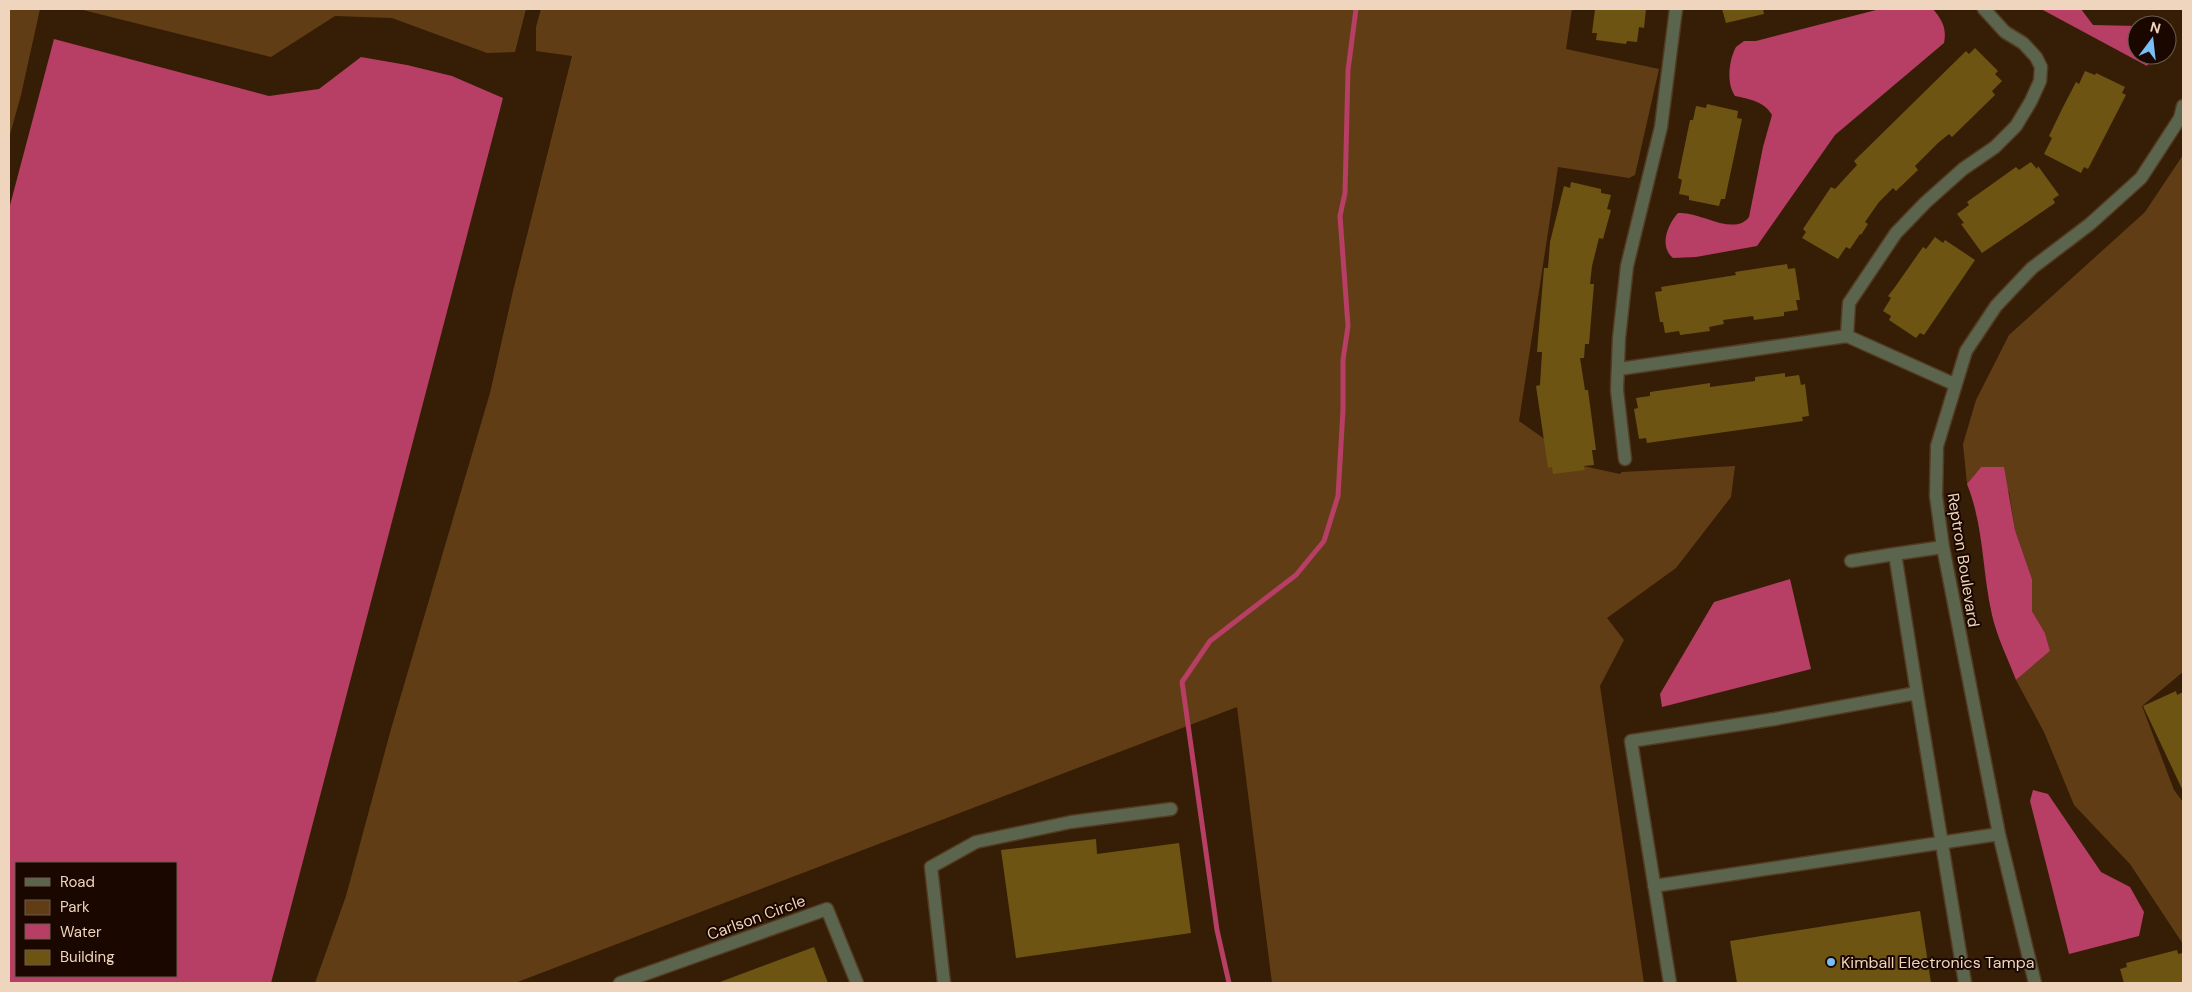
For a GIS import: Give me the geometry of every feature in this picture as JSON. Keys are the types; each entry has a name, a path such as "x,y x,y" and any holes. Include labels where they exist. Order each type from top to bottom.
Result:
{"street":[{"path":"1625,459 1617,390 1619,338 1627,266 1662,127 1676,9"},
{"path":"1847,336 1849,303 1896,233 1926,202 1963,169 1995,146 2016,126 2031,101 2040,80 2041,67 2036,57 2023,43 2005,32 1984,9"},
{"name":"Reptron Boulevard","path":"2035,983 1999,834 1943,547 1936,496 1937,446 1954,384 1966,351 1996,306 2032,268 2090,224 2141,178 2180,118 2183,106"},
{"path":"1619,369 1847,336 1954,384"},
{"path":"1851,561 1943,547"},
{"path":"1895,554 1965,983"},
{"path":"1670,983 1631,741 1775,719 1917,693"},
{"path":"944,983 931,867 976,842 1071,822 1171,809"},
{"path":"1654,886 1999,834"},
{"name":"Carlson Circle","path":"620,983 827,909 857,983"}],"green space":[{"path":"9,9 40,9 21,95 9,138"},
{"path":"79,9 526,9 515,52 487,53 392,18 335,16 271,57"},
{"path":"541,9 1572,9 1566,49 1659,69 1635,175 1629,178 1558,167 1519,421 1583,466 1620,474 1622,472 1735,466 1731,497 1676,568 1607,618 1624,640 1600,686 1644,983 1272,983 1237,707 515,983 315,983 346,896 391,729 490,393 513,291 572,56 536,51 536,27"},
{"path":"2183,155 2183,672 2142,706 2174,790 2183,802 2183,944 2130,864 2074,805 2044,732 2016,680 2050,651 2045,633 2032,611 2032,579 2015,530 2009,492 1981,467 1967,484 1963,444 1976,400 2009,335 2145,212"}],"water":[{"path":"1880,9 1933,9 1943,24 1945,33 1944,43 1835,135 1757,246 1696,257 1673,258 1666,248 1666,236 1678,213 1687,213 1716,222 1735,225 1749,217 1763,147 1772,115 1769,110 1760,104 1735,96 1732,91 1730,72 1736,47 1744,41 1756,41"},
{"path":"2041,9 2081,9 2093,25 2127,26 2127,55"},
{"path":"54,39 269,96 319,89 361,57 407,65 452,76 503,98 271,983 9,983 9,209"},
{"path":"1981,467 2004,467 2015,530 2032,579 2032,611 2045,633 2050,651 2016,680 1992,615 1977,516 1967,484"},
{"path":"1790,579 1811,669 1662,707 1660,694 1714,602"},
{"path":"2033,790 2048,794 2101,872 2130,887 2144,912 2139,936 2069,954 2030,801"}],"building":[{"path":"1595,9 1646,9 1644,28 1639,27 1637,42 1627,41 1626,44 1596,40 1597,33 1592,33"},
{"path":"1722,9 1763,9 1764,14 1726,23"},
{"path":"1975,48 1998,71 1995,74 2002,81 1992,91 1995,95 1952,137 1949,134 1938,143 1915,166 1918,170 1896,191 1893,188 1879,202 1865,222 1868,224 1861,235 1850,249 1846,247 1838,259 1802,238 1806,232 1803,229 1831,187 1835,189 1857,165 1854,161 1966,51 1969,54"},
{"path":"2085,71 2095,75 2096,73 2125,87 2122,93 2126,95 2088,169 2084,167 2081,173 2044,154 2052,138 2049,136 2062,109 2076,82 2079,84"},
{"path":"1707,104 1738,111 1737,118 1742,119 1725,199 1721,199 1719,206 1689,200 1689,196 1679,194 1682,180 1678,178 1690,120 1693,120 1696,106 1706,108"},
{"path":"2031,162 2037,169 2038,166 2059,195 2053,199 2055,203 1982,253 1961,224 1964,223 1957,214 1969,205 1967,202 2016,167 2019,170"},
{"path":"1571,182 1601,189 1601,193 1611,195 1607,209 1611,210 1603,239 1599,238 1592,266 1590,284 1594,284 1589,344 1585,344 1584,358 1580,358 1585,390 1588,390 1596,450 1592,450 1594,465 1584,466 1585,470 1553,474 1552,467 1548,468 1536,386 1540,385 1542,352 1537,352 1544,268 1548,268 1550,242 1564,186 1570,188"},
{"path":"1935,237 1943,243 1945,240 1975,260 1924,335 1920,333 1916,338 1889,320 1891,316 1883,311 1891,298 1888,296 1923,247 1926,249"},
{"path":"1787,264 1788,269 1795,268 1800,300 1796,300 1798,310 1784,312 1784,316 1754,320 1753,316 1723,320 1724,324 1709,327 1710,331 1680,335 1679,331 1665,333 1663,322 1660,322 1655,292 1662,291 1661,287 1736,275 1735,272"},
{"path":"1785,373 1785,377 1799,375 1801,385 1805,384 1809,416 1802,417 1803,421 1647,443 1646,438 1639,439 1634,409 1638,408 1636,398 1650,396 1650,392 1710,383 1710,387 1755,381 1755,377"},
{"path":"2176,691 2177,695 2183,692 2183,791 2143,706"},
{"path":"1096,839 1097,854 1179,843 1191,933 1016,958 1001,850"},
{"name":"Kimball Electronics Tampa","path":"1920,911 1931,983 1737,983 1730,941"},
{"path":"814,947 828,983 720,982"},
{"path":"2177,950 2178,954 2183,953 2183,983 2124,983 2120,969 2127,967 2126,963"}],"waterway":[{"path":"1229,983 1217,930 1182,682 1210,641 1296,575 1324,541 1338,496 1343,410 1343,360 1348,326 1340,216 1345,193 1348,70 1356,9"}],"place":[{"name":"Kimball Electronics Tampa","path":"1831,962"}]}
